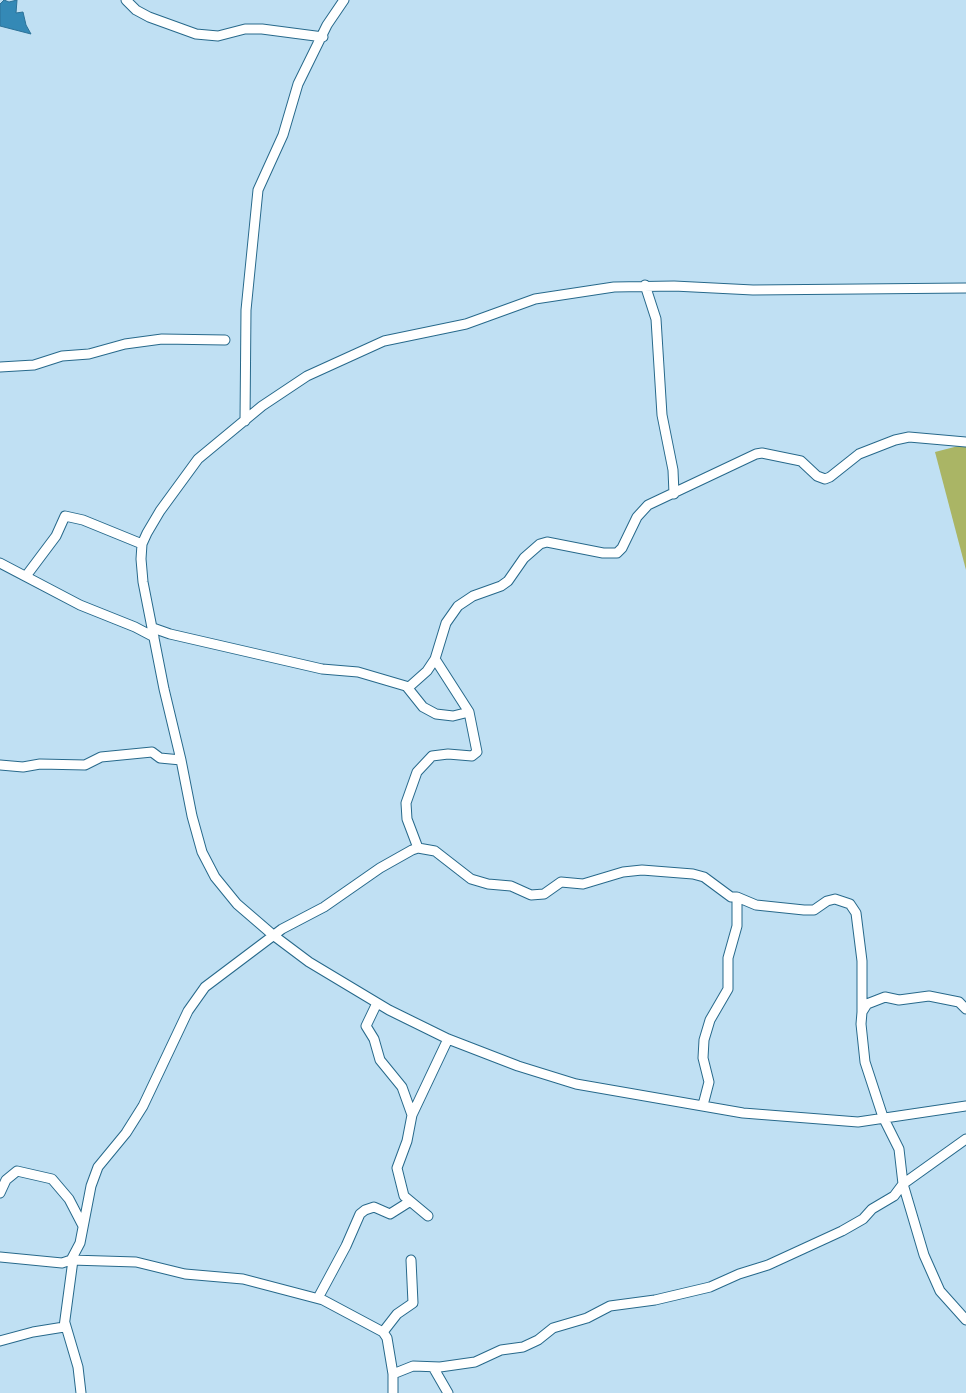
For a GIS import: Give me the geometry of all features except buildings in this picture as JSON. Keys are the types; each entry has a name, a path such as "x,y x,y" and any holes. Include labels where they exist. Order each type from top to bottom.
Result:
{"street":[{"path":"126,0 136,10 149,17 196,34 218,36 245,29 262,29 323,37"},
{"path":"245,421 246,310 258,190 283,135 298,84 323,37 327,24 344,0"},
{"path":"645,285 656,319 661,399 673,470 674,494"},
{"path":"966,288 753,290 645,285 568,293 535,299 466,324 384,342 307,376 262,406 196,461 160,511 142,544 141,570 164,689 192,816 206,862 237,904 274,936 315,966 377,1003 448,1039 518,1066 576,1084 743,1113 858,1122 966,1106"},
{"path":"0,367 34,365 62,356 89,354 125,344 162,339 225,340"},
{"path":"407,687 420,678 435,659 446,623 458,606 473,596 501,586 508,581 524,558 540,544 547,542 603,553 617,552 626,542 642,509 742,459 756,454 762,453 801,461 817,476 825,479 859,454 910,436 966,442"},
{"path":"26,576 56,536 65,516 83,520 142,544"},
{"path":"0,563 80,605 153,633 322,669 358,672 407,687 423,707 436,714 453,716 469,712"},
{"path":"418,848 407,819 406,803 412,782 423,764 432,756 475,755 476,738 469,712 435,659"},
{"path":"0,765 23,767 40,764 84,765 101,757 152,752 160,758 181,760"},
{"path":"81,1393 78,1367 65,1324 72,1260 77,1252 91,1186 98,1167 126,1133 143,1106 188,1011 204,987 274,936 291,924 324,907 380,868 418,848 440,854 471,879 488,884 511,886 531,895 544,894 561,882 583,884 624,872 642,870 693,874 712,880 731,897 737,897 756,905 791,910 814,910 827,901 835,899 852,906 856,913 862,961 861,1024 864,1062 883,1117 899,1149 903,1184 923,1251 937,1284 966,1320"},
{"path":"703,1105 708,1082 703,1058 704,1040 710,1020 728,989 728,958 736,926 737,897"},
{"path":"862,1012 867,1004 885,996 899,1000 929,996 959,1002 966,1009"},
{"path":"377,1003 366,1026 374,1039 380,1060 402,1087 412,1114"},
{"path":"428,1216 409,1202 401,1190 396,1168 407,1141 412,1114 448,1039"},
{"path":"393,1374 413,1366 433,1367 475,1362 501,1350 523,1348 538,1340 553,1328 587,1318 610,1306 655,1300 710,1287 739,1274 768,1265 864,1219 872,1209 894,1196 903,1184 966,1139"},
{"path":"0,1193 6,1180 17,1171 52,1179 69,1199 83,1226"},
{"path":"318,1298 346,1246 360,1214 365,1210 374,1208 390,1214 409,1202"},
{"path":"0,1257 62,1263 72,1260 136,1262 185,1274 243,1278 318,1298 382,1332 388,1342 393,1374 393,1393"},
{"path":"382,1332 397,1314 413,1304 411,1260"},
{"path":"0,1341 33,1332 59,1329 65,1324"},
{"path":"433,1367 448,1393"}],"green space":[{"path":"966,444 966,570 935,452"}],"water":[{"path":"4,0 9,2 17,0 16,13 23,12 26,25 31,34 0,26 0,4"}]}
